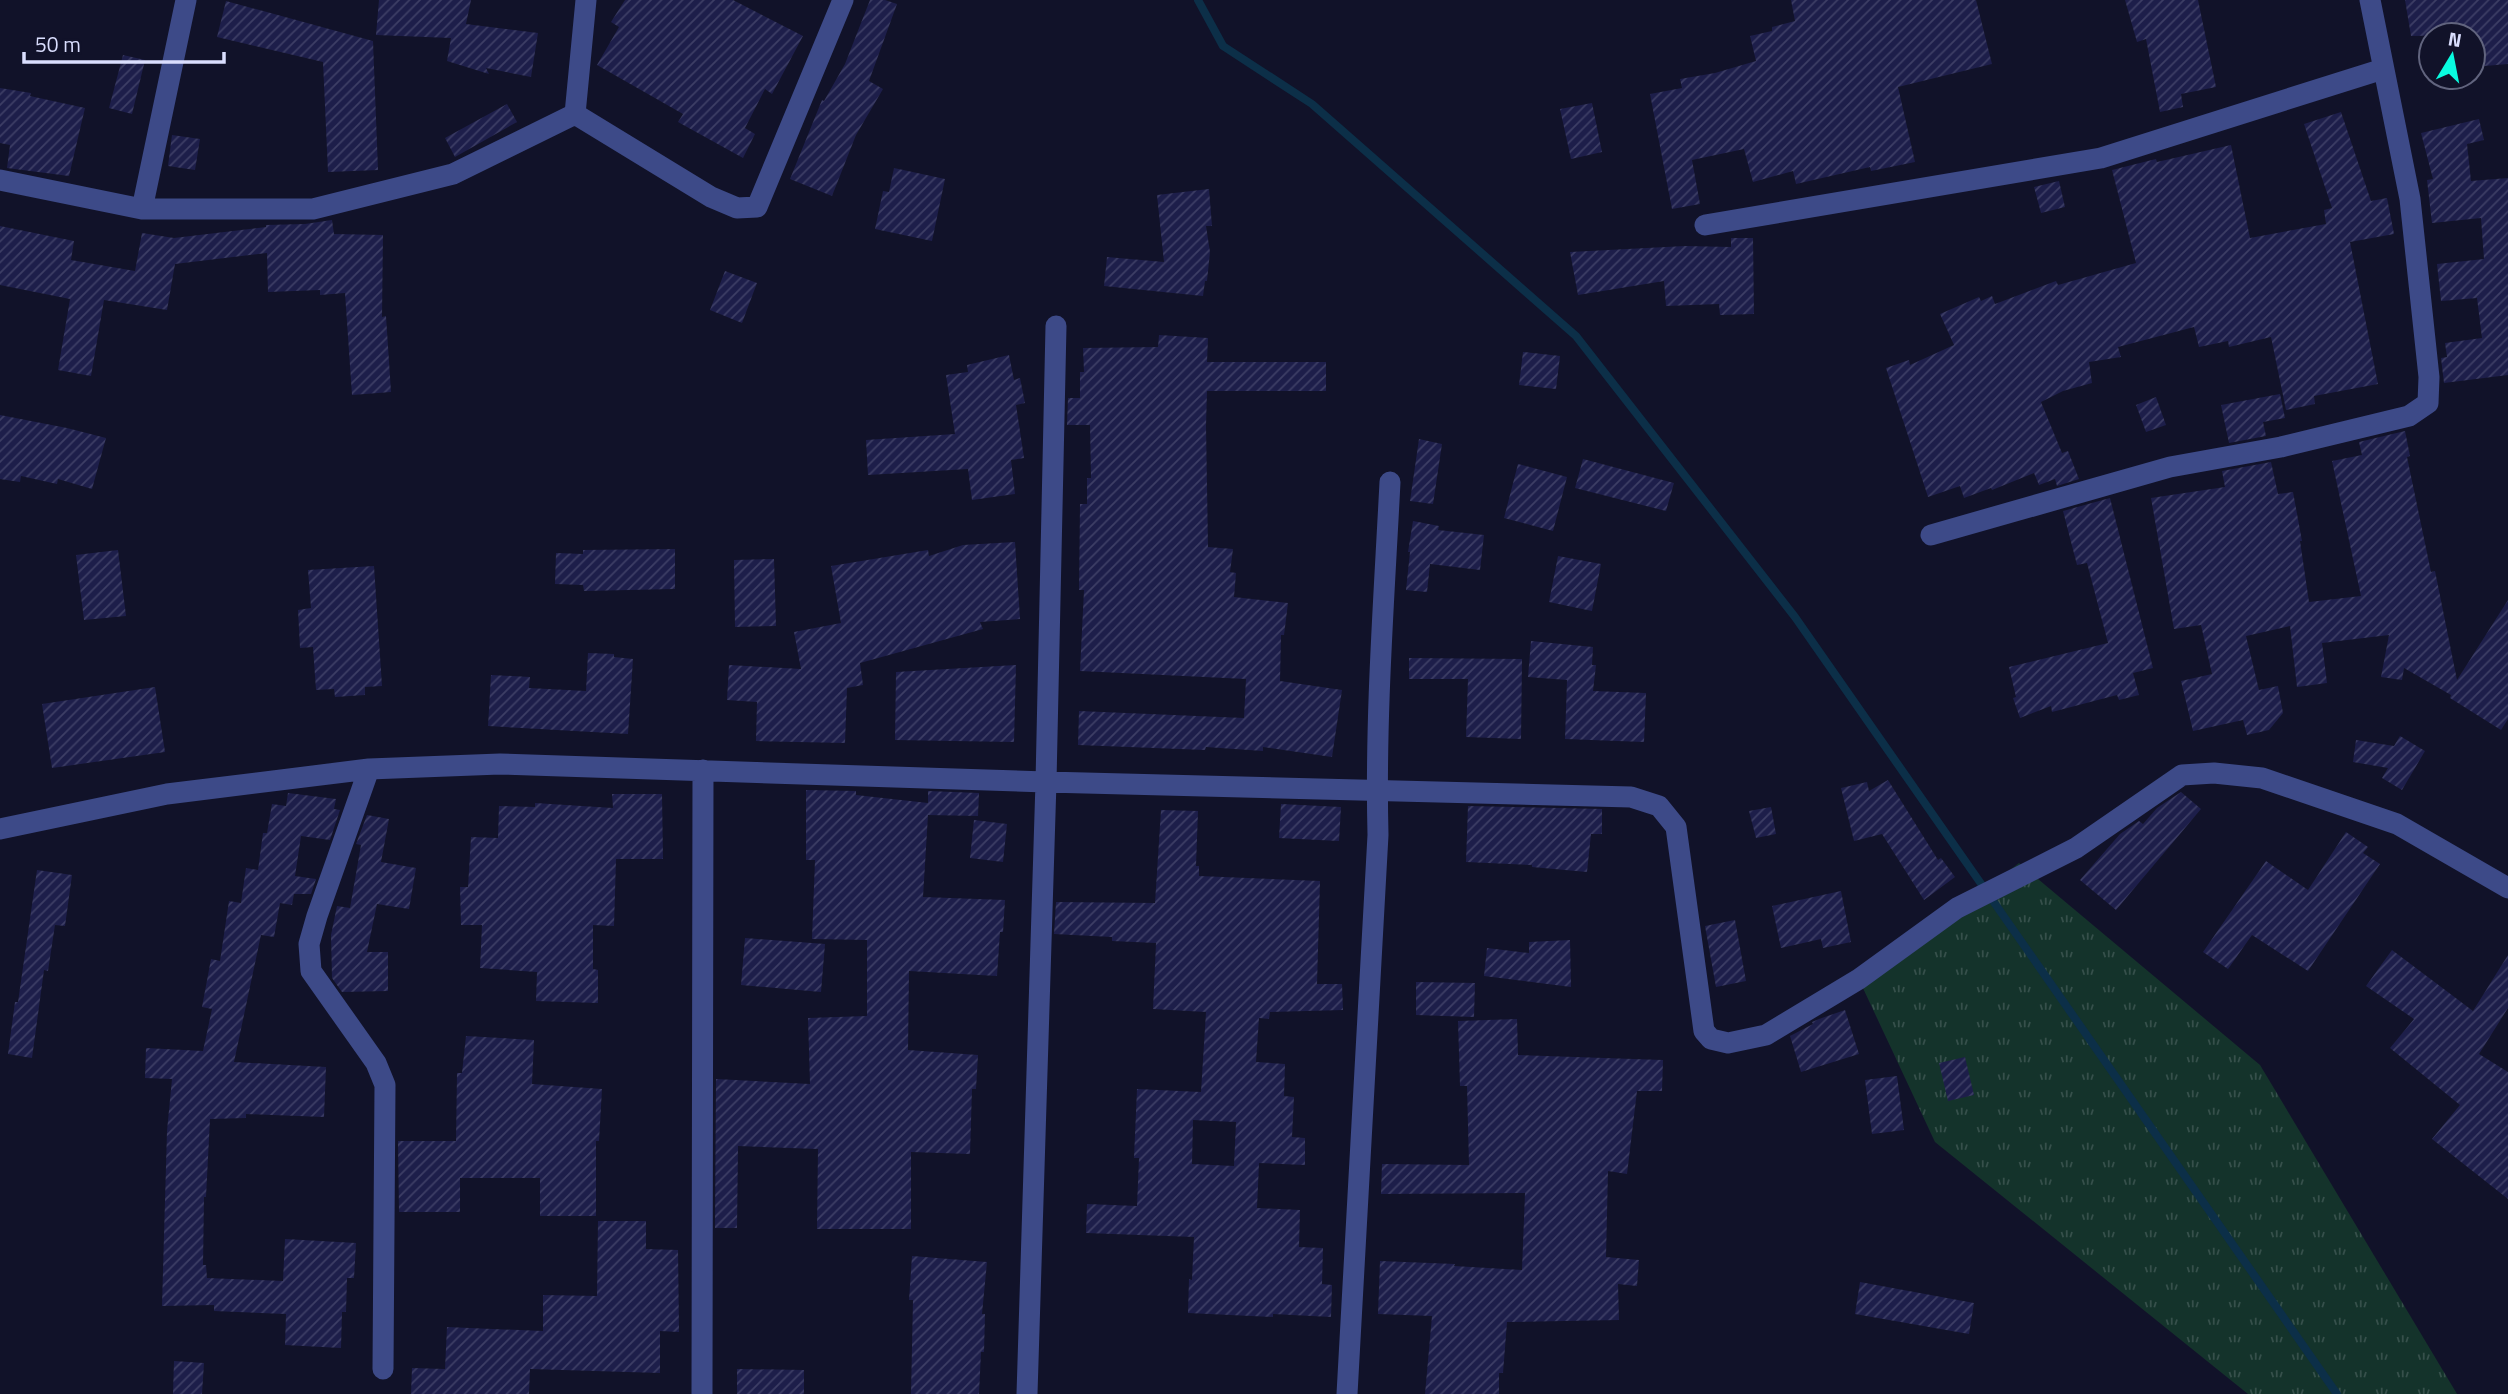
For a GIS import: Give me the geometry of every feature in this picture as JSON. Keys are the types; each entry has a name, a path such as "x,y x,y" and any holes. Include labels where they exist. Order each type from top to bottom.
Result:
{"street":[{"path":"142,209 186,0"},
{"path":"575,114 586,0"},
{"path":"575,114 711,197 737,208 757,207 843,0"},
{"path":"1931,536 2170,467 2281,447 2409,416 2428,403 2429,377 2410,199 2370,0"},
{"path":"1705,225 2101,158 2383,69"},
{"path":"0,180 142,209 313,209 453,174 575,114"},
{"path":"1027,1394 1046,782 1056,326"},
{"path":"1348,1394 1378,835 1377,790 1390,482"},
{"path":"0,829 167,794 369,769 500,764 1631,797 1659,806 1676,827 1704,1031 1711,1038 1728,1043 1766,1035 1859,979 1957,908 2076,848 2182,775 2214,773 2262,778 2397,824 2508,888"},
{"path":"369,769 309,944 311,971 376,1063 385,1085 383,1369"},
{"path":"702,1394 703,769"}],"green space":[{"path":"2019,863 2260,1065 2457,1394 2248,1394 1935,1142 1862,986"}],"building":[{"path":"379,0 471,0 466,24 538,33 531,77 486,68 489,74 447,61 451,38 376,35"},
{"path":"625,0 733,0 803,36 772,94 765,89 745,128 755,134 743,158 678,122 683,114 597,65 619,27 611,22"},
{"path":"870,0 885,0 897,4 869,81 883,89 856,135 832,196 790,179 822,100 824,101 845,64"},
{"path":"1791,0 1976,0 1992,64 1898,87 1915,162 1871,171 1870,167 1796,184 1793,171 1753,182 1744,149 1692,160 1700,204 1672,209 1650,94 1682,88 1680,79 1715,73 1756,61 1750,36 1772,31 1772,27 1795,21"},
{"path":"2125,0 2198,0 2216,87 2181,94 2183,107 2160,112 2146,39 2137,42"},
{"path":"2405,0 2508,0 2508,64 2487,66 2487,21 2417,21 2417,36 2411,36"},
{"path":"226,1 373,41 378,170 328,172 323,62 217,37"},
{"path":"123,55 145,60 132,114 109,108"},
{"path":"0,88 31,93 30,96 85,108 69,176 7,168 10,145 0,143"},
{"path":"1592,103 1602,152 1571,159 1560,109"},
{"path":"507,104 517,122 455,157 445,138"},
{"path":"2341,112 2371,201 2387,198 2394,234 2350,242 2378,384 2314,396 2315,404 2286,410 2271,337 2229,347 2228,341 2199,347 2194,327 2118,347 2121,357 2089,362 2092,383 2063,391 2041,402 2062,453 2068,451 2079,479 2057,486 2055,479 2039,485 2034,473 1964,498 1960,486 1928,497 1886,368 1909,360 1910,365 1954,345 1940,314 1979,297 1981,301 1992,296 1995,304 2056,281 2058,285 2136,263 2112,170 2156,159 2157,162 2231,145 2250,238 2326,224 2324,210 2332,208 2304,124"},
{"path":"2479,119 2484,140 2467,144 2471,181 2508,178 2508,375 2444,383 2441,358 2447,357 2445,343 2482,338 2477,298 2441,301 2437,264 2484,259 2481,218 2432,223 2427,180 2433,179 2421,133"},
{"path":"172,135 200,139 195,170 168,166"},
{"path":"894,168 945,179 932,241 875,229 883,191 889,192"},
{"path":"2059,181 2065,207 2041,213 2034,187"},
{"path":"1209,189 1212,226 1206,226 1210,252 1203,296 1104,286 1107,257 1164,262 1157,195"},
{"path":"332,220 334,234 383,235 382,317 386,316 391,392 352,395 345,293 320,295 320,290 268,292 267,253 175,264 167,310 104,300 91,376 58,370 70,299 0,285 0,226 74,241 71,260 135,271 142,233 174,238 266,225"},
{"path":"1731,238 1753,238 1754,314 1720,315 1719,304 1666,306 1664,281 1578,295 1570,252 1685,246 1731,247"},
{"path":"725,271 757,283 742,323 710,310"},
{"path":"1159,335 1208,338 1207,362 1326,362 1326,391 1207,391 1206,426 1208,547 1233,549 1230,572 1236,573 1234,597 1288,603 1284,635 1281,635 1280,681 1342,690 1332,757 1263,747 1263,751 1206,747 1205,750 1078,745 1079,711 1244,718 1246,679 1080,671 1084,590 1079,590 1080,504 1087,504 1087,478 1091,478 1090,425 1067,425 1068,398 1080,398 1080,372 1084,372 1083,348 1158,347"},
{"path":"1523,352 1560,356 1556,389 1519,385"},
{"path":"1009,355 1014,380 1020,378 1025,403 1016,405 1024,458 1011,460 1015,494 972,500 968,469 868,475 866,440 955,434 946,375 968,372 967,365"},
{"path":"2280,394 2285,418 2263,422 2266,436 2229,443 2221,405"},
{"path":"2156,397 2166,425 2146,432 2136,405"},
{"path":"0,415 106,438 92,489 58,479 57,484 21,476 20,482 0,479"},
{"path":"2405,431 2410,456 2407,457 2431,572 2435,571 2457,680 2508,600 2508,719 2501,730 2450,698 2451,695 2404,668 2402,680 2381,677 2389,635 2322,643 2327,683 2297,687 2290,626 2246,636 2259,690 2278,686 2283,713 2269,730 2247,735 2243,720 2193,731 2181,681 2212,674 2201,625 2174,629 2151,498 2225,487 2222,471 2271,462 2278,494 2293,492 2309,602 2361,596 2332,461 2362,455 2359,442"},
{"path":"1419,439 1442,444 1433,504 1410,501"},
{"path":"1583,459 1674,483 1666,511 1575,488"},
{"path":"1518,464 1567,477 1553,531 1504,518"},
{"path":"2110,498 2153,668 2133,673 2139,695 2119,700 2117,695 2052,712 2051,706 2020,718 2013,698 2016,697 2009,667 2108,643 2087,563 2077,565 2063,511"},
{"path":"1413,521 1439,526 1438,530 1484,535 1480,570 1430,564 1427,592 1406,590"},
{"path":"1015,542 1020,619 980,622 983,629 860,663 863,685 847,688 845,743 756,741 757,702 727,700 729,665 801,669 794,632 841,623 831,566 928,550 929,556 963,545"},
{"path":"675,549 675,589 584,591 583,585 555,584 556,553"},
{"path":"118,550 126,616 84,620 76,555"},
{"path":"1558,556 1601,564 1592,611 1549,602"},
{"path":"774,559 776,626 735,627 734,560"},
{"path":"374,566 382,686 365,687 365,695 335,697 334,689 316,690 313,647 300,648 298,610 311,608 308,570"},
{"path":"1531,641 1593,647 1592,665 1596,665 1593,691 1646,693 1644,742 1565,739 1567,680 1528,677"},
{"path":"588,653 614,654 614,657 633,659 628,734 488,726 491,675 530,677 529,688 586,691"},
{"path":"1409,658 1522,659 1521,739 1466,737 1468,679 1409,679"},
{"path":"1016,665 1014,742 895,740 896,672"},
{"path":"155,687 165,752 52,768 42,704"},
{"path":"2400,736 2425,751 2402,790 2382,778 2388,768 2353,762 2356,740 2394,746"},
{"path":"1888,780 1938,860 1941,858 1955,877 1924,900 1882,834 1854,841 1841,788 1867,782 1869,791"},
{"path":"806,790 856,791 856,795 928,803 928,791 979,793 978,816 928,815 923,897 1005,900 997,976 909,971 908,1050 978,1055 976,1089 972,1089 970,1154 911,1152 911,1229 817,1229 818,1149 738,1146 737,1228 715,1228 716,1079 810,1084 808,1018 867,1016 867,940 812,939 815,860 806,860"},
{"path":"2181,792 2201,809 2116,910 2080,880 2120,834 2139,821 2143,824 2157,808"},
{"path":"288,793 336,799 334,809 340,810 330,840 301,836 295,876 316,879 311,894 294,894 292,905 280,903 274,937 261,935 234,1062 326,1067 324,1117 246,1114 246,1118 210,1119 204,1197 203,1265 206,1265 207,1278 283,1281 285,1239 356,1243 354,1278 347,1278 346,1312 342,1312 341,1348 285,1345 286,1314 214,1311 214,1305 162,1306 167,1131 172,1079 145,1078 146,1048 203,1051 212,1009 202,1007 211,959 220,961 229,901 241,903 246,868 258,870 263,833 267,833 272,804 286,806"},
{"path":"612,794 662,794 663,859 616,859 614,926 593,925 593,969 598,970 598,1003 536,1001 537,972 480,968 482,925 461,925 460,887 468,887 471,837 498,838 499,806 535,807 535,803 613,808"},
{"path":"1281,804 1341,807 1339,841 1279,838"},
{"path":"1468,806 1602,809 1602,834 1591,834 1587,872 1532,865 1466,862"},
{"path":"1771,807 1776,834 1756,838 1749,811"},
{"path":"1161,810 1198,811 1196,866 1199,866 1199,876 1320,881 1317,984 1342,984 1343,1010 1270,1012 1269,1019 1259,1018 1256,1062 1285,1064 1284,1096 1294,1097 1292,1137 1305,1138 1305,1165 1259,1163 1257,1208 1300,1210 1299,1247 1323,1248 1322,1284 1332,1285 1331,1317 1188,1313 1194,1237 1086,1233 1087,1204 1137,1206 1139,1158 1134,1158 1137,1089 1201,1092 1206,1012 1153,1009 1156,943 1112,941 1112,937 1054,934 1056,902 1155,903","holes":["1193,1120 1236,1122 1234,1166 1192,1164"]},
{"path":"367,815 389,819 381,862 416,868 409,909 377,904 367,952 388,952 388,991 342,992 332,978 331,935 337,906 350,908 361,845 356,844"},
{"path":"974,820 1007,824 1003,862 970,858"},
{"path":"2346,832 2368,847 2363,853 2380,864 2308,971 2252,935 2228,969 2203,952 2266,861 2308,890"},
{"path":"37,870 72,875 65,926 55,925 48,971 44,970 32,1058 8,1054"},
{"path":"1841,891 1851,942 1823,948 1821,939 1781,948 1772,906"},
{"path":"1735,920 1746,981 1716,987 1705,926"},
{"path":"745,938 825,944 821,992 741,985"},
{"path":"1570,940 1571,987 1484,976 1487,948 1529,953 1529,942"},
{"path":"2392,950 2473,1011 2508,955 2508,1008 2479,1054 2508,1072 2508,1199 2432,1139 2460,1105 2390,1048 2414,1019 2366,986"},
{"path":"1416,982 1475,983 1474,1017 1416,1015"},
{"path":"1845,1010 1859,1054 1801,1072 1790,1036 1813,1024 1812,1022"},
{"path":"1517,1019 1518,1055 1663,1060 1662,1091 1637,1091 1627,1174 1608,1171 1606,1257 1639,1260 1637,1286 1618,1284 1619,1320 1507,1322 1503,1373 1499,1373 1499,1394 1425,1394 1432,1316 1378,1314 1380,1261 1522,1270 1525,1193 1381,1194 1382,1164 1469,1165 1467,1086 1460,1086 1458,1021"},
{"path":"466,1036 534,1040 532,1084 602,1089 599,1141 596,1141 596,1216 540,1216 540,1178 460,1178 460,1212 399,1212 398,1141 456,1141 457,1073 462,1073"},
{"path":"1965,1057 1974,1095 1948,1101 1939,1063"},
{"path":"1897,1076 1904,1130 1872,1134 1865,1080"},
{"path":"598,1221 646,1221 646,1249 678,1250 679,1332 660,1331 660,1373 530,1369 529,1394 411,1394 412,1368 445,1369 447,1327 543,1331 543,1295 597,1296"},
{"path":"912,1256 987,1262 982,1314 985,1314 984,1352 981,1352 979,1394 911,1394 913,1300 909,1300"},
{"path":"1860,1282 1974,1303 1969,1334 1855,1314"},
{"path":"174,1361 204,1363 202,1394 173,1394"},
{"path":"737,1369 804,1370 804,1394 737,1394"}],"waterway":[{"path":"1198,0 1223,46 1312,104 1576,336 1795,617 2337,1394"}]}
